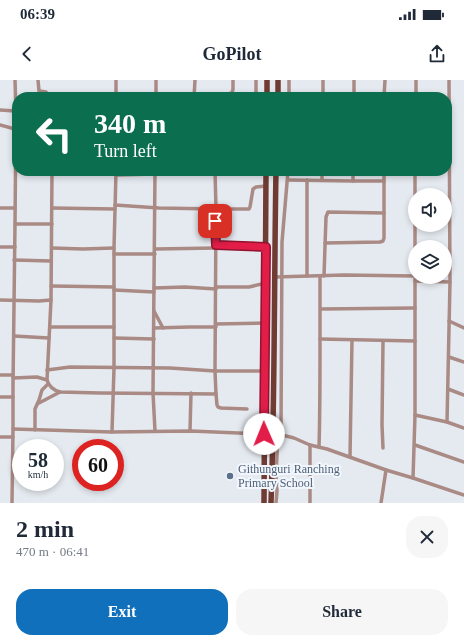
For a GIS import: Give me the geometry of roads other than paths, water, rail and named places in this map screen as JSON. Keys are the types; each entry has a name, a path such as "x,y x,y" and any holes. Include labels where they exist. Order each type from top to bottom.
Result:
{"main road":[{"path":"267,92 268,80"},
{"path":"278,80 278,92"},
{"path":"264,503 266,176"},
{"path":"271,503 272,458 275,434 273,380 276,176"},
{"path":"264,458 272,458"}],"street":[{"path":"15,80 15,92"},
{"path":"38,80 39,91 46,92"},
{"path":"116,80 116,92"},
{"path":"156,80 156,92"},
{"path":"194,92 195,80"},
{"path":"232,92 233,80"},
{"path":"256,80 256,92"},
{"path":"289,80 289,92"},
{"path":"323,80 323,92"},
{"path":"354,80 354,92"},
{"path":"384,92 385,80"},
{"path":"416,80 416,92"},
{"path":"449,80 449,92"},
{"path":"0,110 12,112"},
{"path":"0,125 12,129"},
{"path":"12,503 15,176"},
{"path":"36,430 35,413 42,390 47,382 52,300 52,176"},
{"path":"112,432 116,176"},
{"path":"155,176 153,393 155,431"},
{"path":"215,176 216,394 218,407 247,409"},
{"path":"275,434 281,430 282,242 288,176"},
{"path":"353,176 353,181"},
{"path":"325,243 382,242 384,238 384,176"},
{"path":"415,176 415,240"},
{"path":"449,176 450,240"},
{"path":"288,180 384,181"},
{"path":"307,180 307,276"},
{"path":"52,208 155,207 249,209 252,189 266,186"},
{"path":"0,208 15,208"},
{"path":"319,447 320,339 326,218 328,212 384,213"},
{"path":"15,224 52,224"},
{"path":"0,247 14,247"},
{"path":"155,248 266,247"},
{"path":"52,248 114,248"},
{"path":"114,254 155,254"},
{"path":"14,260 51,261"},
{"path":"275,277 408,276"},
{"path":"51,286 154,290 185,287 250,287 266,283"},
{"path":"413,478 415,415 415,284"},
{"path":"447,422 450,284"},
{"path":"0,300 52,300"},
{"path":"321,309 415,308"},
{"path":"154,310 164,328"},
{"path":"449,321 464,328"},
{"path":"154,328 216,326 266,322"},
{"path":"50,327 114,327"},
{"path":"14,336 49,338"},
{"path":"114,338 154,339"},
{"path":"320,339 415,341"},
{"path":"350,457 352,340"},
{"path":"383,341 383,448"},
{"path":"449,357 464,362"},
{"path":"47,370 70,367 265,371"},
{"path":"0,375 37,377 47,382 53,389 60,392 216,394"},
{"path":"273,380 281,380"},
{"path":"448,389 464,395"},
{"path":"38,403 60,392"},
{"path":"190,431 191,394"},
{"path":"0,397 14,397"},
{"path":"415,415 447,422 464,428"},
{"path":"13,429 112,432 190,431 264,434"},
{"path":"275,434 294,438 310,445 464,495"},
{"path":"275,434 276,503"},
{"path":"0,437 12,437"},
{"path":"310,445 310,503"},
{"path":"414,445 464,462"},
{"path":"381,503 386,470"}],"place":[{"name":"Githunguri Ranching Primary School","path":"230,476"}]}
